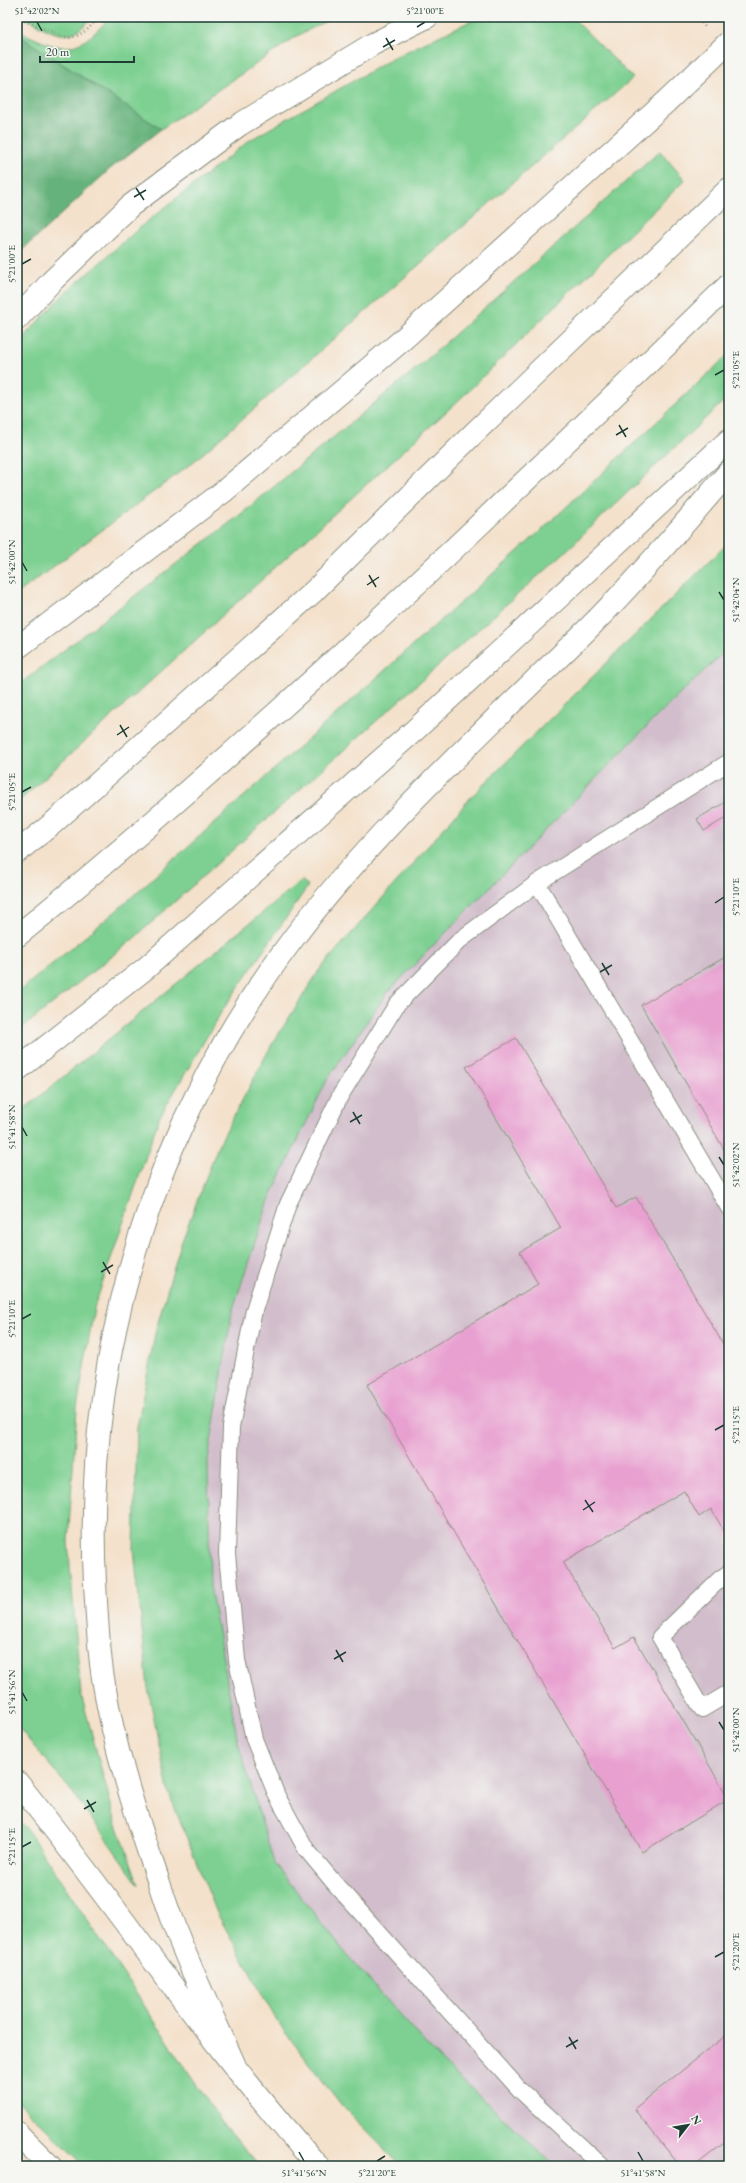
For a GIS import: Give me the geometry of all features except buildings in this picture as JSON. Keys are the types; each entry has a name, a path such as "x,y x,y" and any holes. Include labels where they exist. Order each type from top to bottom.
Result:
{"highway":[{"path":"17,319 51,282 130,206 232,130 373,44 427,17"},
{"path":"17,648 228,487 400,342 666,102 729,42"},
{"path":"17,852 52,824 313,592 474,433 729,189"},
{"path":"17,936 94,874 352,644 518,489 729,285"},
{"path":"17,1070 146,968 416,729 729,440"},
{"path":"235,2066 172,1922 132,1803 116,1743 103,1680 93,1540 95,1474 100,1421 117,1324 144,1220 181,1125 210,1069 238,1020 294,938 360,858 443,770 612,605 729,472"},
{"path":"17,1782 280,2124 318,2166"},
{"path":"17,2133 50,2166"}],"lane":[{"path":"602,2166 521,2091 336,1885 306,1849 277,1796 254,1739 237,1660 227,1554 231,1427 254,1310 288,1204 340,1096 397,1004 460,940 537,883 729,762"},
{"path":"537,883 729,1208"},
{"path":"729,1573 721,1578 660,1637 702,1709 729,1693"}],"path":[{"path":"17,18 68,38 76,37 89,29 99,17"}],"shaded area":[{"path":"729,647 729,2166 555,2166 438,2058 347,1955 274,1863 238,1742 210,1586 208,1460 232,1312 269,1200 327,1080 385,994 652,721"}],"green space":[{"path":"23,17 92,17 75,32 59,34"},
{"path":"110,17 334,17 297,36 161,129 17,34 17,30 46,43 67,47 87,39"},
{"path":"479,17 572,17 633,78 192,463 17,594 17,344 63,295 144,224 250,140 395,57"},
{"path":"17,34 161,129 110,169 17,255"},
{"path":"660,151 685,180 459,400 17,803 17,686 241,514 424,362"},
{"path":"729,354 729,396 565,552 132,940 17,1032 17,993 116,911 546,526"},
{"path":"729,542 729,647 652,721 386,994 327,1080 269,1200 232,1312 208,1460 210,1586 238,1742 274,1863 347,1955 438,2058 555,2166 401,2166 343,2107 278,2023 217,1913 168,1791 148,1688 134,1549 137,1427 156,1329 181,1243 218,1146 271,1046 320,969 472,796"},
{"path":"302,880 308,886 222,1011 159,1118 94,1308 77,1408 68,1542 81,1694 114,1816 139,1885 73,1793 17,1726 17,1115"},
{"path":"17,1819 26,1828 223,2124 259,2166 85,2166 17,2101"}]}
